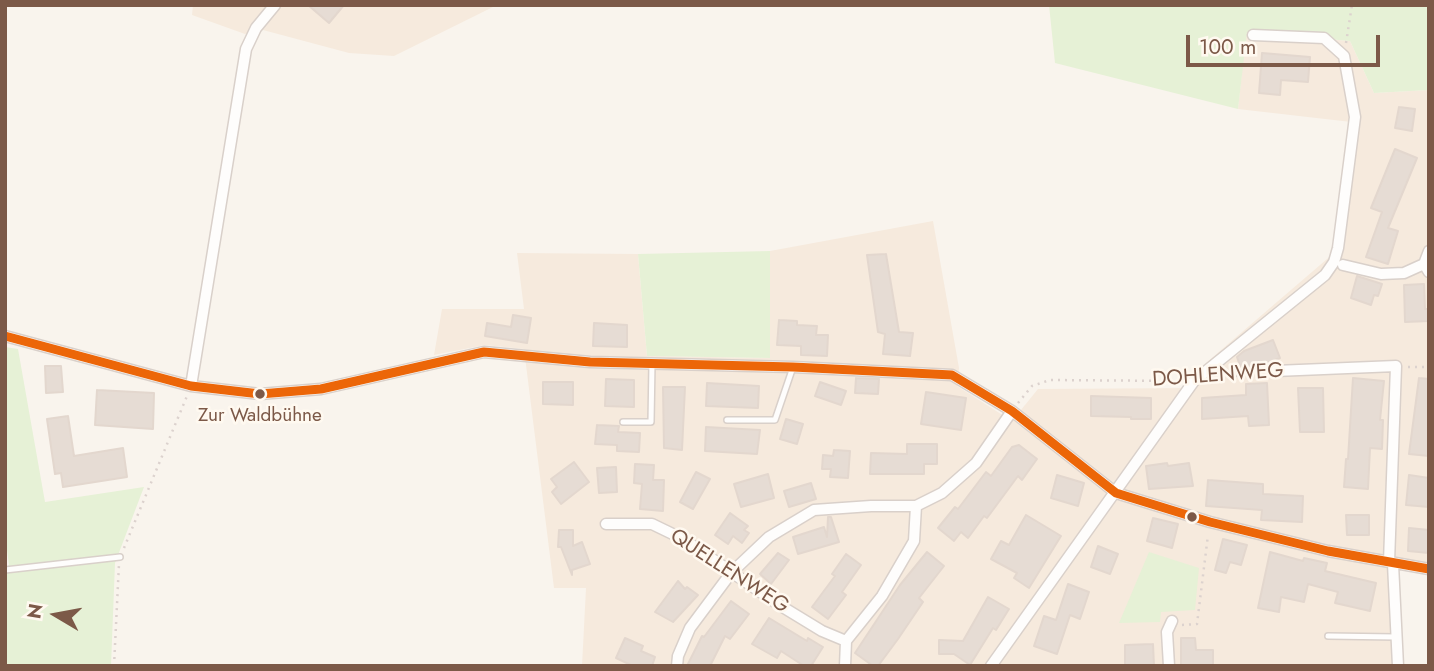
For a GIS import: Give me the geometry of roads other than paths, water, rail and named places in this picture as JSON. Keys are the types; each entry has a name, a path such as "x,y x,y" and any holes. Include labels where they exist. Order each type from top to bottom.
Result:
{"street":[{"path":"191,386 246,49 256,27 275,5"},
{"path":"991,666 1194,381 1325,275 1334,262 1355,117 1344,56 1324,38 1253,35"},
{"path":"1343,265 1381,274 1404,273 1427,268 1429,251"},
{"path":"5,336 191,386 260,394 321,389 484,352 590,362 793,367 952,376 1012,411 1116,493 1210,522 1328,551 1429,569"},
{"name":"DOHLENWEG","path":"1275,371 1396,366 1391,563"},
{"path":"677,666 678,656 690,628 731,573 769,537 814,510 916,506 942,493 976,463 1012,411"},
{"path":"845,666 846,641 882,596 914,541 916,506"},
{"name":"QUELLENWEG","path":"606,524 652,524 682,539 812,625 846,641"},
{"path":"1391,563 1398,666"},
{"path":"1169,666 1167,632 1172,621"}],"lane":[{"path":"623,422 652,422 652,363"},
{"path":"727,420 775,420 793,367"},
{"path":"5,570 120,557"},
{"path":"1328,636 1396,637"}],"place":[{"name":"Zur Waldbühne","path":"260,394"}]}
